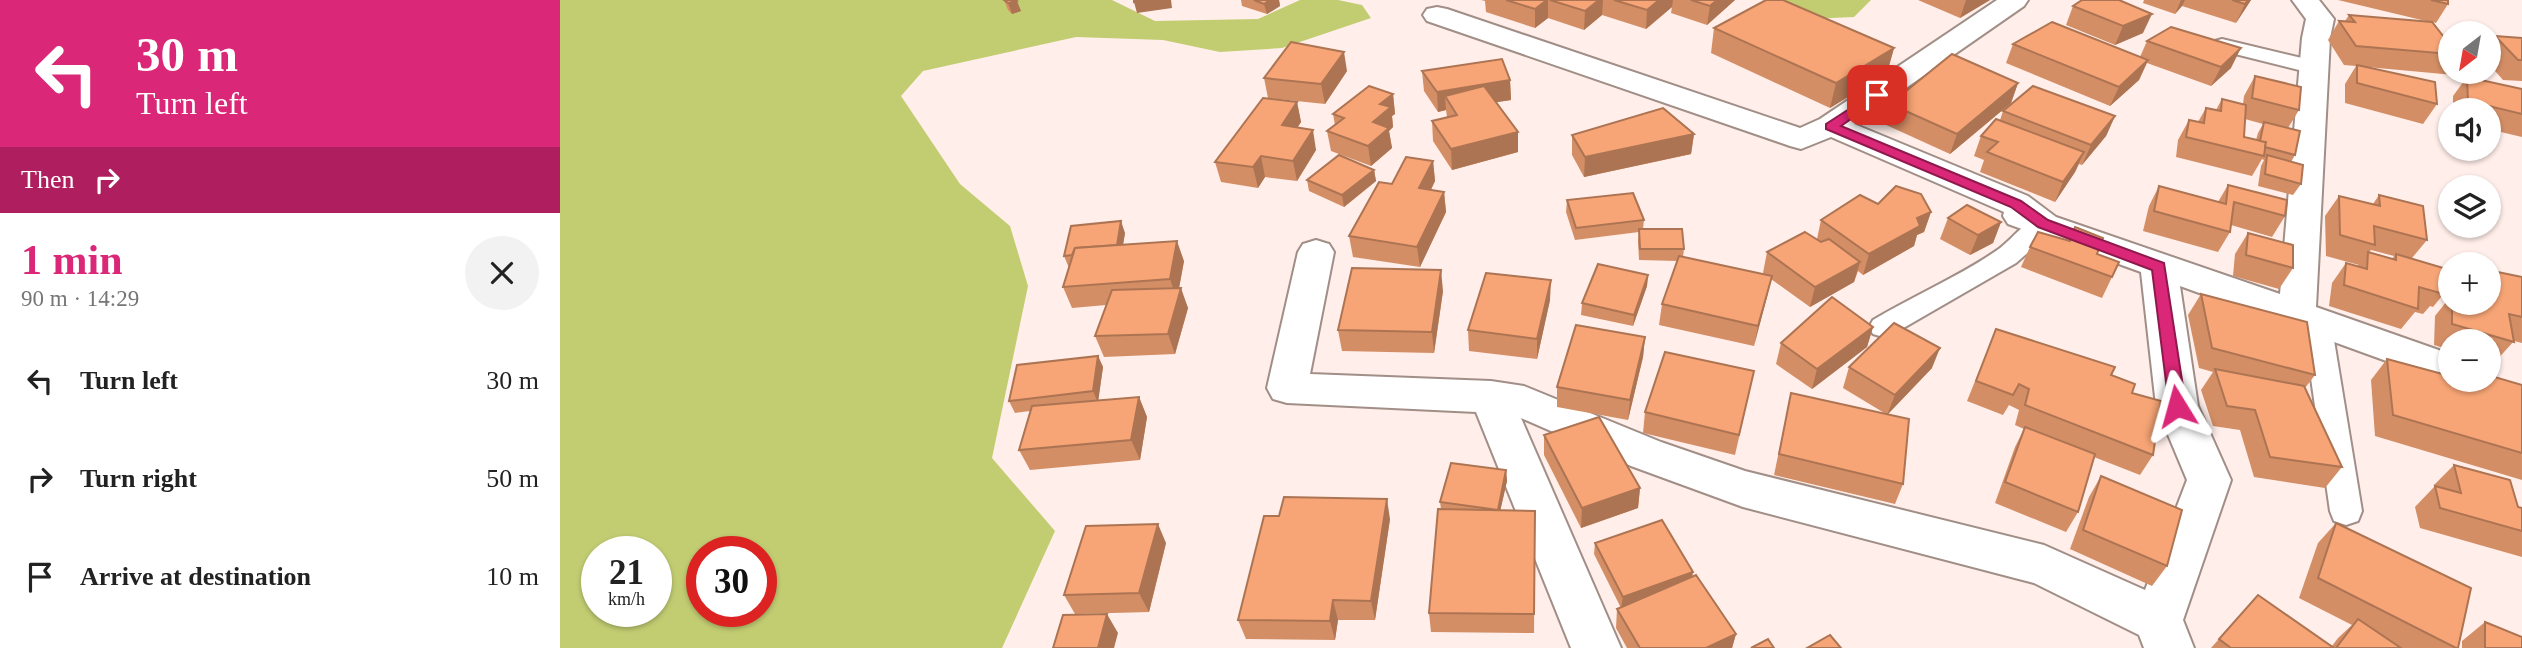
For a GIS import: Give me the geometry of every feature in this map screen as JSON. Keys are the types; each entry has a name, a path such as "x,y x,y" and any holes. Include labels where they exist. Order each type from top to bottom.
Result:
{"street":[{"path":"1437,15 1795,147 1831,126 2015,0"},
{"path":"2305,0 2320,19 2315,68 2307,318"},
{"path":"1831,126 2016,204 2043,223"},
{"path":"1978,202 2438,365"},
{"path":"1317,251 1287,388 1491,397 1524,402 1646,454 1743,489 2044,565 2164,634 2208,480 2177,406 2159,267"},
{"path":"1491,397 1585,645"}],"lane":[{"path":"2222,45 2315,68"},
{"path":"1883,327 1933,297 2001,262 2027,243 2043,223"},
{"path":"2307,318 2346,511"}],"green space":[{"path":"560,0 1112,0 1155,21 1258,19 1300,0 1338,0 1362,5 1371,18 1282,48 1220,52 1163,40 1076,37 923,71 901,96 960,184 1010,226 1028,286 992,458 1055,531 1002,648 560,648"},
{"path":"1768,0 1871,0 1854,17 1809,19"}],"building":[{"path":"1254,0 1270,0 1264,4"},
{"path":"1506,0 1547,0 1535,9"},
{"path":"1550,0 1599,0 1585,11"},
{"path":"1614,0 1659,0 1647,10"},
{"path":"1691,0 1717,0 1710,6"},
{"path":"1766,0 1783,0 1894,48 1836,83 1714,28"},
{"path":"2082,0 2119,0 2152,14 2123,26 2073,6"},
{"path":"2232,0 2248,0 2245,4"},
{"path":"2431,0 2448,0 2448,4"},
{"path":"2349,15 2432,22 2438,30 2438,53 2356,46 2339,21 2355,22"},
{"path":"2052,22 2148,60 2119,87 2013,44"},
{"path":"2171,27 2241,48 2221,67 2147,41"},
{"path":"2501,36 2522,38 2522,60 2518,60 2501,42"},
{"path":"1291,42 1344,52 1321,84 1264,78"},
{"path":"1952,54 2018,83 1957,134 1890,104"},
{"path":"1502,59 1510,80 1437,92 1422,71"},
{"path":"2357,65 2435,82 2437,104 2357,83"},
{"path":"2255,76 2301,87 2299,110 2252,98"},
{"path":"2467,84 2499,84 2522,89 2522,114 2501,109 2501,98 2468,98"},
{"path":"1369,86 1393,94 1380,104 1391,107 1373,122 1389,128 1368,146 1327,131 1344,118 1333,114"},
{"path":"1484,86 1518,132 1451,149 1432,121 1457,115 1445,96"},
{"path":"2033,86 2115,116 2091,145 2003,111"},
{"path":"1263,98 1297,102 1282,125 1313,130 1293,161 1261,156 1253,167 1215,162"},
{"path":"2222,99 2246,105 2244,137 2266,142 2264,156 2186,137 2189,120 2204,123 2206,108 2221,111"},
{"path":"1663,108 1694,134 1585,157 1572,135"},
{"path":"1996,119 2084,152 2063,182 1987,152 1998,142 1981,136"},
{"path":"2264,122 2300,131 2295,155 2265,147 2266,142 2260,141"},
{"path":"1339,155 1374,170 1342,195 1307,180"},
{"path":"2267,155 2303,165 2301,184 2265,174"},
{"path":"1406,157 1433,161 1419,188 1444,192 1417,247 1349,236 1379,182 1392,184"},
{"path":"2228,185 2287,200 2285,216 2234,202 2230,232 2154,211 2159,186 2226,204"},
{"path":"1896,186 1921,194 1931,212 1917,218 1920,226 1869,254 1821,220 1860,195 1878,204"},
{"path":"1633,193 1644,220 1576,228 1567,200"},
{"path":"2379,195 2423,206 2427,240 2374,226 2375,245 2340,235 2339,196 2380,206"},
{"path":"1967,205 2001,222 1978,235 1948,218"},
{"path":"1121,221 1117,245 1075,248 1072,255 1064,256 1071,226"},
{"path":"2075,227 2103,238 2097,254 2119,262 2112,277 2030,247 2038,232 2070,241"},
{"path":"1639,229 1682,229 1684,249 1640,249"},
{"path":"1805,232 1821,242 1829,239 1860,262 1815,287 1767,252"},
{"path":"2248,233 2293,245 2293,268 2246,255"},
{"path":"1177,241 1170,279 1063,287 1075,248"},
{"path":"2368,252 2396,260 2396,254 2438,266 2438,292 2419,287 2418,309 2344,285 2346,263 2367,269"},
{"path":"1679,256 1772,276 1758,326 1662,304"},
{"path":"1598,264 1648,275 1634,315 1582,303"},
{"path":"1352,268 1441,270 1432,332 1338,330"},
{"path":"1486,273 1551,280 1537,339 1468,330"},
{"path":"2501,273 2522,277 2522,317 2509,314 2514,342 2501,338 2501,329 2469,329 2452,324 2452,315 2501,315"},
{"path":"1181,288 1168,334 1095,336 1112,290"},
{"path":"2201,294 2307,322 2315,375 2212,348"},
{"path":"1832,297 1873,327 1817,369 1781,343"},
{"path":"1894,323 1940,348 1895,395 1849,367"},
{"path":"1576,325 1645,337 1630,400 1557,387"},
{"path":"1996,329 2115,367 2111,375 2135,384 2132,393 2161,401 2153,455 2025,405 2029,389 2019,384 2013,395 1976,381"},
{"path":"1665,352 1754,371 1739,435 1645,412"},
{"path":"1098,356 1093,391 1009,401 1017,365"},
{"path":"2387,359 2438,373 2438,392 2501,392 2501,379 2522,385 2522,453 2393,415"},
{"path":"2215,369 2304,386 2342,467 2270,457 2255,410 2227,406"},
{"path":"1791,393 1909,419 1903,484 1779,454"},
{"path":"1139,397 1131,440 1019,450 1032,406"},
{"path":"1599,417 1640,488 1582,508 1544,435"},
{"path":"2025,427 2095,454 2078,512 2005,482"},
{"path":"1451,463 1506,470 1498,510 1440,502"},
{"path":"2454,465 2510,480 2518,507 2522,508 2522,531 2440,508 2435,486 2461,493"},
{"path":"2101,476 2182,510 2167,566 2083,530"},
{"path":"1284,497 1387,499 1371,601 1333,600 1330,621 1238,620 1264,516 1279,516"},
{"path":"1438,509 1535,511 1534,614 1429,613"},
{"path":"1662,520 1693,572 1623,597 1595,543"},
{"path":"2336,523 2471,588 2458,648 2318,578"},
{"path":"1158,524 1139,593 1064,595 1086,526"},
{"path":"1696,575 1736,634 1706,648 1640,648 1617,609"},
{"path":"2258,595 2334,648 2231,648 2219,639"},
{"path":"1107,614 1098,648 1053,648 1063,615"},
{"path":"2358,619 2401,648 2336,648"},
{"path":"2485,622 2522,637 2522,648 2485,648"},
{"path":"1830,635 1841,648 1807,648"},
{"path":"1768,639 1774,648 1751,648"}],"route":[{"path":"1877,95 1831,126 2016,204 2043,223 2159,267 2177,406"}]}
